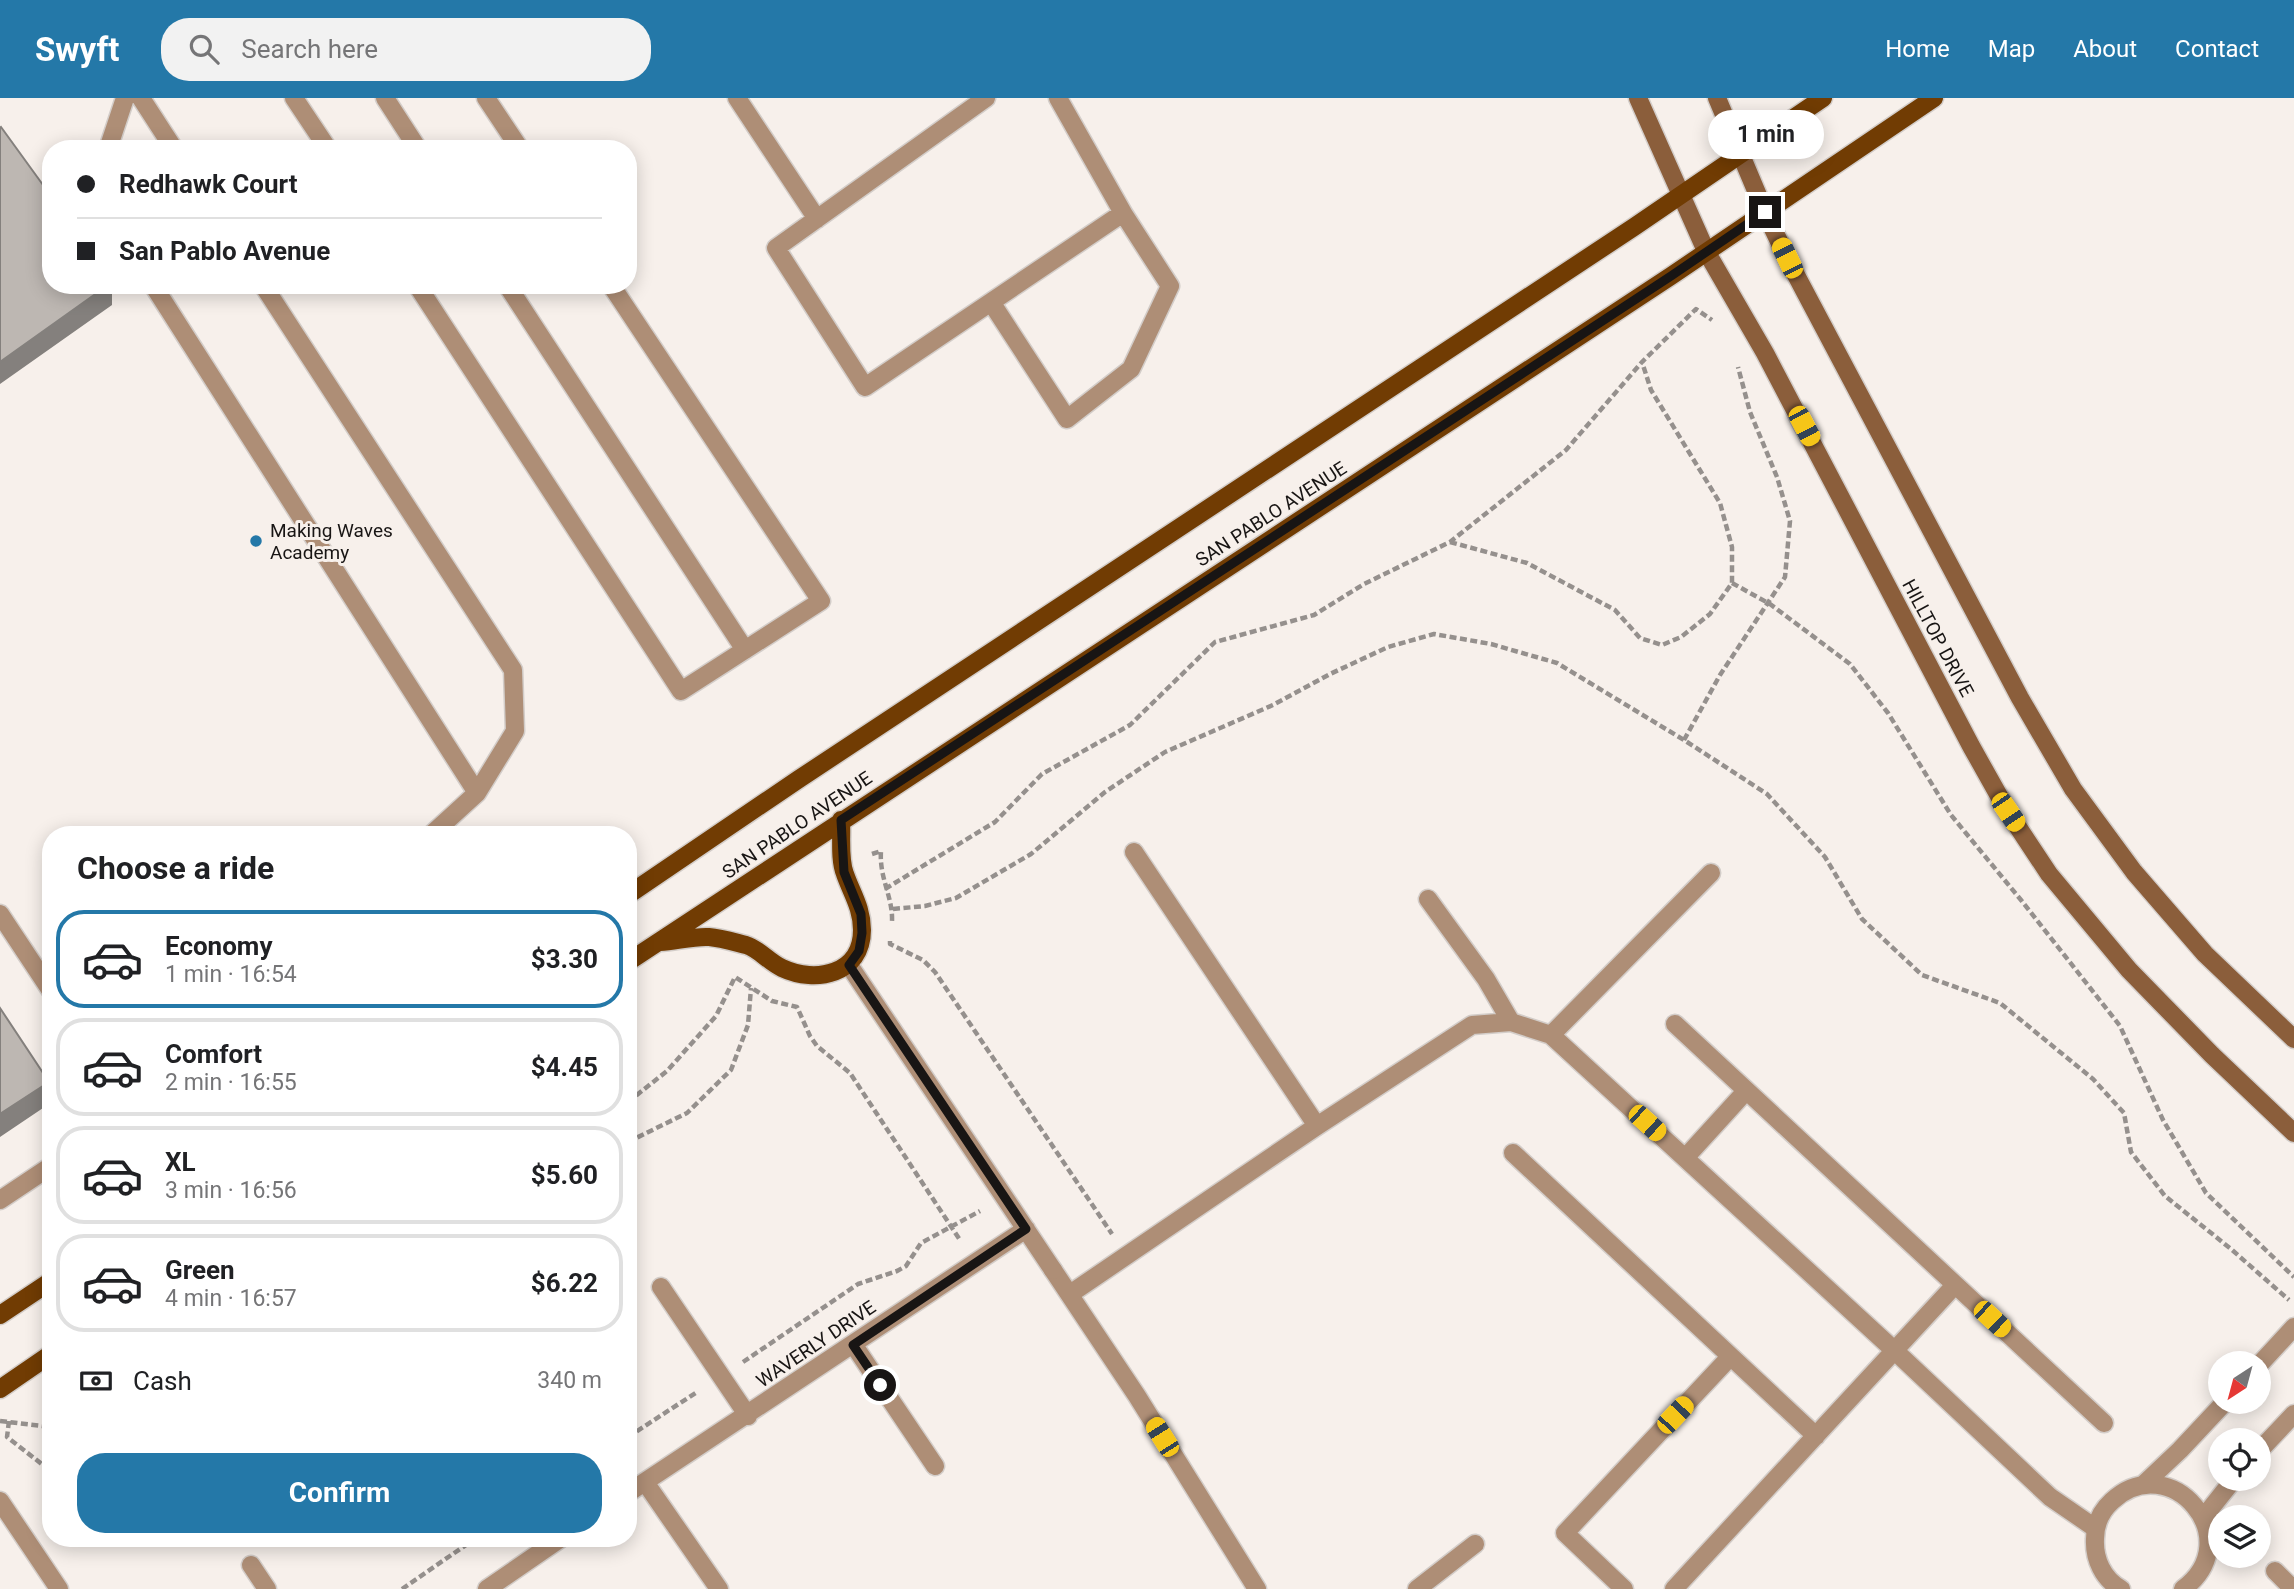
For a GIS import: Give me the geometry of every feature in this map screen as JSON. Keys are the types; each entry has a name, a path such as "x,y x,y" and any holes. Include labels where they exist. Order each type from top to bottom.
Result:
{"main road":[{"name":"HILLTOP DRIVE","path":"1637,98 1706,251 1765,352 2008,812 2049,874 2129,970 2212,1055 2294,1133"},
{"path":"1717,98 1765,212 2020,698 2073,789 2134,872 2205,954 2294,1039"},
{"name":"SAN PABLO AVENUE","path":"637,889 1623,235 1824,98"},
{"name":"SAN PABLO AVENUE","path":"637,956 1934,98"},
{"path":"657,943 708,937 750,946 782,968 817,975 834,972 849,965 859,951 861,914 844,872 841,820"},
{"path":"0,1315 42,1287"},
{"path":"0,1389 42,1360"}],"street":[{"path":"111,140 125,98"},
{"path":"141,98 168,140"},
{"path":"295,98 322,140"},
{"path":"385,98 412,140"},
{"path":"486,98 514,140"},
{"path":"737,98 817,219"},
{"path":"986,98 776,248 865,387 1123,213"},
{"path":"991,302 1067,419 1131,369 1170,286 1123,213 1058,98"},
{"path":"159,294 477,793"},
{"path":"269,294 513,670 515,731 477,793 441,826"},
{"path":"423,294 681,691 821,601 617,294"},
{"path":"513,294 745,650"},
{"path":"1134,852 1317,1126"},
{"path":"1551,1035 1712,873"},
{"path":"1428,899 1486,979 1511,1022"},
{"path":"0,914 42,977"},
{"path":"849,965 1137,1396 1257,1589"},
{"path":"1070,1294 1317,1126 1472,1025 1511,1022 1551,1035 2050,1497 2095,1528"},
{"path":"1675,1024 2104,1423"},
{"path":"1685,1158 1746,1091"},
{"path":"1513,1153 1816,1436"},
{"path":"0,1200 42,1172"},
{"name":"WAVERLY DRIVE","path":"637,1487 1026,1229"},
{"path":"1674,1589 1955,1285"},
{"path":"661,1287 748,1416"},
{"path":"2272,1351 2294,1327"},
{"path":"853,1345 934,1466"},
{"path":"1624,1589 1565,1533 1730,1357"},
{"path":"2143,1485 2214,1414"},
{"path":"2271,1438 2294,1414"},
{"path":"645,1482 719,1589"},
{"path":"2120,1589 2101,1569 2094,1550 2095,1528 2104,1508 2121,1493 2143,1485 2167,1486 2191,1500 2203,1518 2208,1539 2205,1561 2194,1581 2183,1589"},
{"path":"2203,1518 2224,1491"},
{"path":"0,1501 58,1589"},
{"path":"1417,1589 1475,1544"},
{"path":"486,1589 533,1547"},
{"path":"251,1565 267,1589"},
{"path":"2275,1571 2293,1589"}],"path":[{"path":"885,889 995,822 1042,775 1130,724 1215,642 1314,615 1364,584 1450,542 1566,450 1642,362 1696,309 1711,319 1718,330"},
{"path":"1450,542 1527,563 1615,610 1640,638 1662,645 1681,637 1710,614 1732,583 1732,547 1720,503 1651,390 1642,362"},
{"path":"1684,740 1720,676 1786,577 1790,521 1777,477 1749,412 1738,365"},
{"path":"1732,583 1770,604 1850,664 1888,713 1951,815 2120,1026 2162,1120 2206,1193 2294,1277"},
{"path":"892,909 925,906 956,898 1031,854 1105,792 1165,752 1273,705 1388,647 1434,634 1491,644 1557,663 1767,794 1825,857 1862,919 1922,975 2000,1003 2093,1079 2124,1113 2131,1152 2165,1196 2294,1304"},
{"path":"872,854 881,851 881,876 892,909 892,926"},
{"path":"891,935 890,944 923,960 935,972 1126,1255"},
{"path":"637,1095 667,1071 716,1016 734,977 772,1001 797,1007 810,1036 825,1054 850,1073 975,1264"},
{"path":"637,1138 687,1113 731,1070 748,1024 751,987"},
{"path":"637,1431 858,1284 906,1266 921,1243 1004,1196"},
{"path":"0,1421 42,1426"},
{"path":"9,1421 7,1437 42,1464"},
{"path":"402,1589 463,1547"}],"building":[{"path":"0,128 42,184 42,294 95,294 0,362"},
{"path":"0,1008 42,1071 42,1087 0,1114"}],"place":[{"name":"Making Waves Academy","path":"256,541"}],"route":[{"path":"880,1385 853,1345 1026,1229 849,965 859,951 861,914 856,896 844,872 841,820 1765,212"}]}
